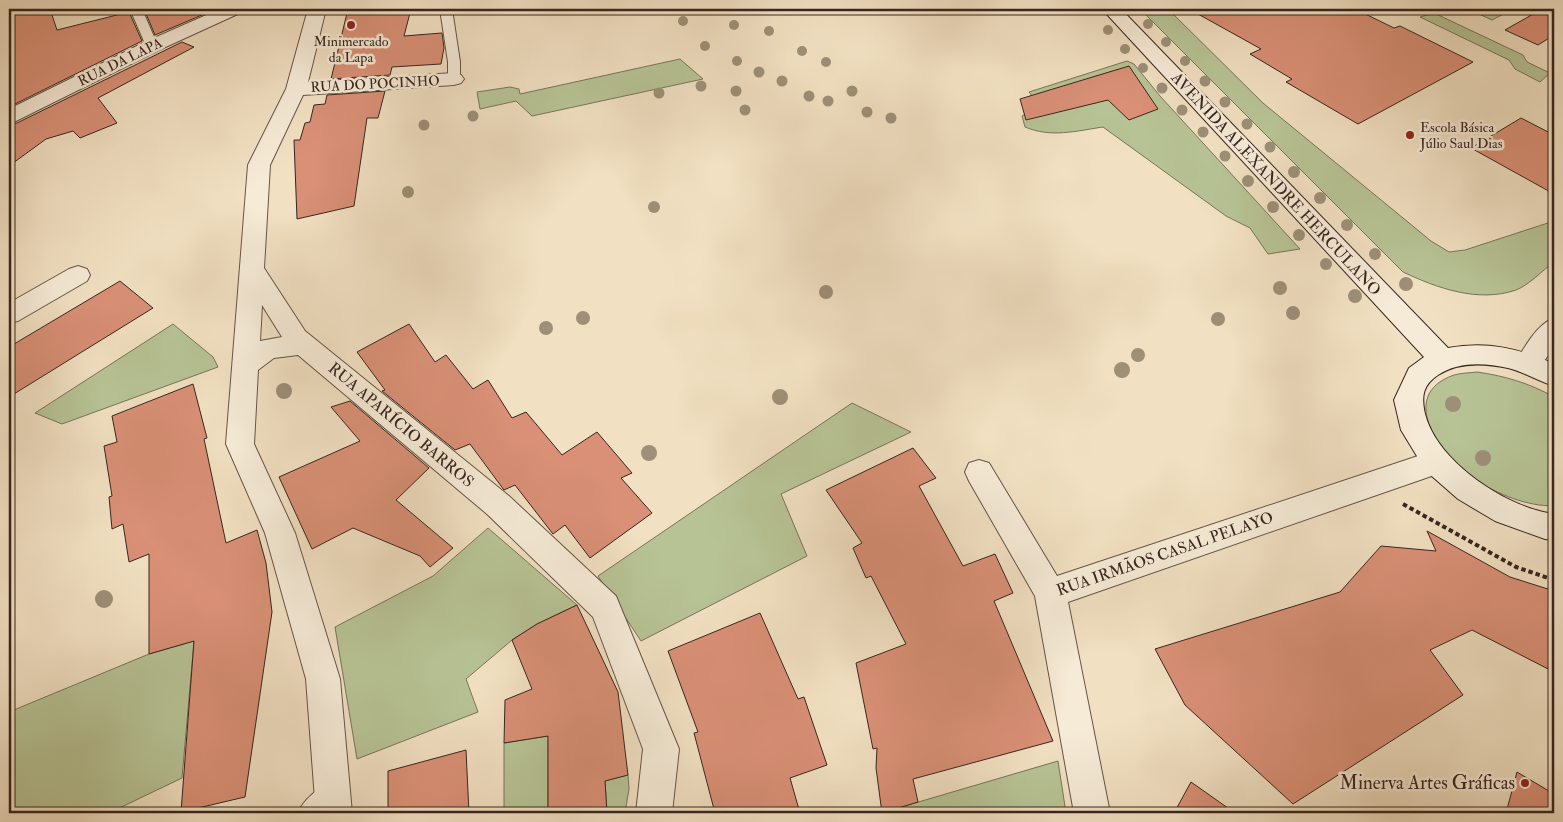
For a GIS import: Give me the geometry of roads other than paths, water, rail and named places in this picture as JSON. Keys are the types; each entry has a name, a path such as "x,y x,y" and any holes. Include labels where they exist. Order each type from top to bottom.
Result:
{"street":[{"name":"RUA DA LAPA","path":"9,117 152,46 234,9"},
{"path":"317,9 296,89 259,165 240,444 280,533 323,679 333,803"},
{"name":"AVENIDA ALEXANDRE HERCULANO","path":"1111,9 1442,359"},
{"name":"RUA DO POCINHO","path":"296,89 454,79"},
{"name":"RUA APARÍCIO BARROS","path":"252,268 296,338 498,505 605,607 660,749 654,813"},
{"path":"9,314 78,275"},
{"path":"1528,364 1554,328"},
{"path":"245,366 267,349 304,344"},
{"path":"1554,376 1528,364 1508,358 1471,354 1442,359 1418,375 1408,400 1414,430 1436,462 1468,490 1506,512 1545,526 1554,527"},
{"name":"RUA IRMÃOS CASAL PELAYO","path":"1092,813 1050,593 1436,462"},
{"path":"979,472 1050,593"}],"lane":[{"path":"136,9 152,46"},
{"path":"446,9 454,62 454,79"},
{"path":"310,813 333,803"}],"place":[{"name":"Minimercado da Lapa","path":"351,25"},
{"name":"Escola Básica Júlio Saul Dias","path":"1410,135"},
{"name":"Minerva Artes Gráficas","path":"1525,783"}]}
